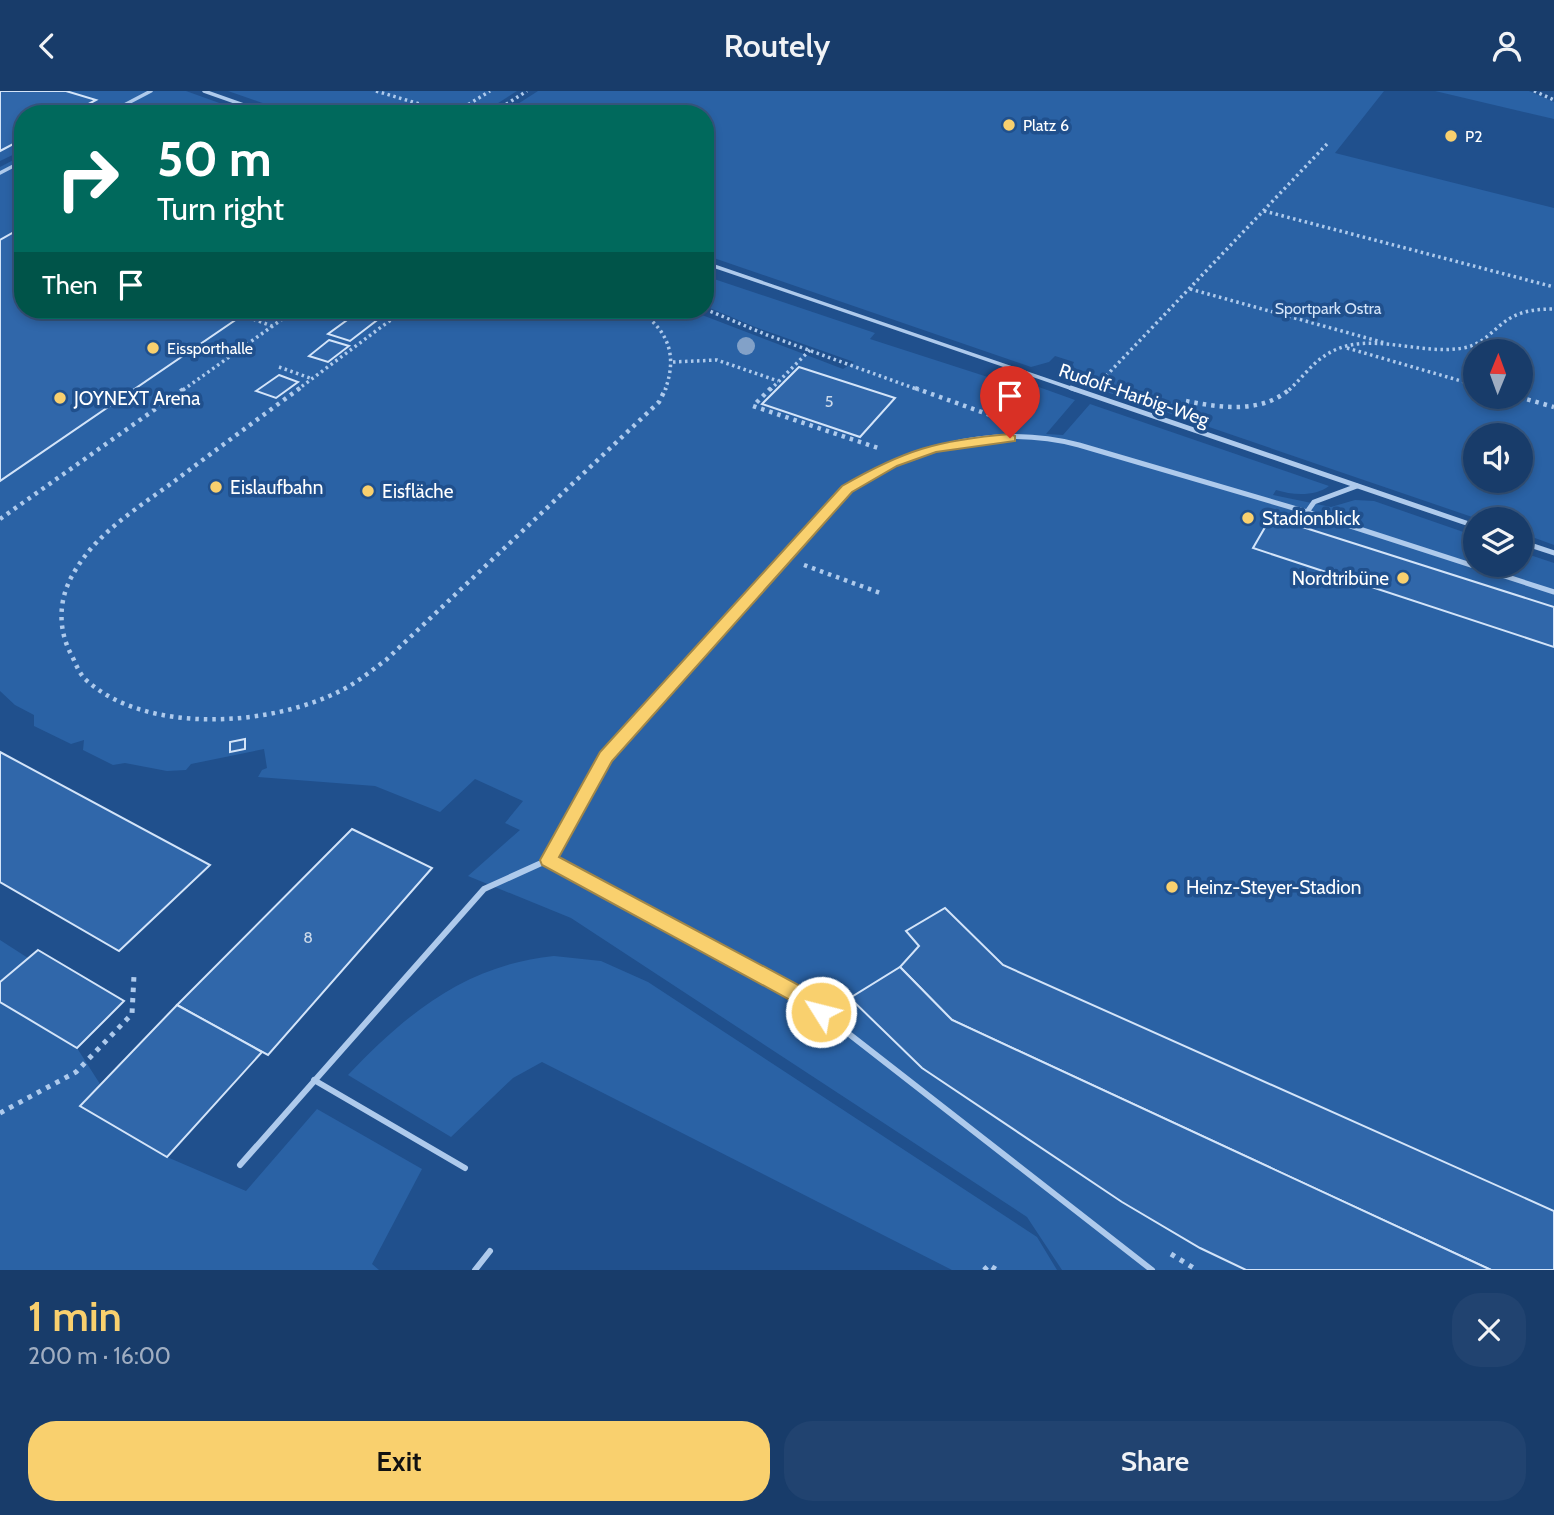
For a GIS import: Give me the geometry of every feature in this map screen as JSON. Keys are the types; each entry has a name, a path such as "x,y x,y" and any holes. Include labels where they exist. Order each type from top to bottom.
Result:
{"lane":[{"path":"124,105 151,91"},
{"path":"204,91 244,105"},
{"name":"Rudolf-Harbig-Weg","path":"714,266 1463,522"},
{"path":"240,1165 484,889 548,860 606,756 847,489 905,457 969,441 1052,439 1307,512 1554,592"},
{"path":"1307,512 1314,502 1357,486"},
{"path":"1533,545 1554,553"},
{"path":"548,860 799,995 1152,1270"},
{"path":"314,1080 466,1168"},
{"path":"475,1270 490,1251"}],"path":[{"path":"376,91 423,105"},
{"path":"467,105 490,91"},
{"path":"505,105 527,91"},
{"path":"1534,91 1554,100"},
{"path":"1112,369 1327,144"},
{"path":"1264,211 1554,287"},
{"path":"1190,289 1391,345"},
{"path":"1176,399 1240,409 1268,404 1287,393 1324,355 1342,347 1391,345 1460,348 1481,342 1510,316 1521,311 1554,309"},
{"path":"714,313 997,417"},
{"path":"251,319 273,326"},
{"path":"0,519 283,319"},
{"path":"392,319 131,512 101,536 81,560 66,583 59,608 62,633 71,662 84,681 103,697 152,715 198,718 244,716 299,705 340,690 386,660 659,402 668,387 673,362 663,331 649,319"},
{"path":"1342,347 1463,382"},
{"path":"810,350 753,406 905,457"},
{"path":"673,362 717,360 779,381"},
{"path":"279,367 311,379"},
{"path":"1533,401 1554,407"},
{"path":"783,558 883,594"},
{"path":"0,1113 76,1072 132,1014 134,975"},
{"path":"984,1270 989,1265 997,1270"}],"green space":[{"path":"0,91 186,91 225,105 14,105 14,154 0,161"},
{"path":"228,91 517,91 495,105 268,105"},
{"name":"Sportpark Ostra","path":"538,91 1384,91 1335,153 1554,208 1554,545 1533,537 1533,507 1463,507 1463,514 1083,384 1072,378 1069,372 1074,362 1055,356 1049,362 1031,367 714,258 714,105 516,105"},
{"path":"1435,91 1529,91 1554,102 1554,119"},
{"path":"14,160 14,319 712,319 843,369 854,362 714,310 714,279 875,333 870,339 1031,391 1036,386 1075,400 1046,434 1063,435 1090,404 1329,486 1317,492 1303,494 1276,490 1273,495 1331,507 1355,500 1374,501 1463,532 1463,577 1533,577 1533,556 1554,563 1554,1270 1062,1270 1027,1217 571,918 468,876 520,830 505,823 523,801 475,779 440,812 375,786 258,777 262,770 267,768 264,749 191,764 186,770 167,771 125,763 113,765 83,750 84,740 71,744 34,726 34,715 15,705 0,691 0,167"},
{"path":"0,940 28,958 0,982"},
{"path":"554,956 601,961 648,982 1037,1237 1057,1270 952,1270 542,1062 513,1078 451,1137 348,1075 416,1012 440,996 493,970 522,961"},
{"path":"0,1002 77,1048 100,1084 80,1106 167,1157 246,1191 317,1109 422,1169 372,1264 379,1270 0,1270"}],"building":[{"path":"0,91 66,91 96,100 87,105 14,105 14,144 0,151"},
{"name":"JOYNEXT Arena","path":"14,232 14,319 237,319 0,481 0,240"},
{"path":"349,319 379,319 350,341 328,334"},
{"path":"329,340 349,346 328,362 309,356"},
{"path":"799,367 895,398 860,437 762,404"},
{"path":"279,375 298,382 276,398 256,391"},
{"name":"Nordtribüne","path":"1271,517 1554,607 1554,647 1253,548"},
{"path":"245,739 245,749 230,752 230,742"},
{"path":"0,752 210,865 119,951 0,882"},
{"path":"352,829 432,868 268,1055 177,1005"},
{"path":"945,908 1003,965 1554,1211 1554,1270 1491,1270 952,1020 900,967 919,946 906,931"},
{"path":"38,950 124,1001 77,1048 0,1002 0,982"},
{"path":"900,967 952,1020 1491,1270 1246,1270 1200,1248 1122,1202 922,1068 850,998"},
{"path":"177,1005 262,1052 167,1157 80,1106"}],"place":[{"name":"Platz 6","path":"1009,125"},
{"name":"P2","path":"1451,136"},
{"name":"Eissporthalle","path":"153,348"},
{"name":"JOYNEXT Arena","path":"60,398"},
{"name":"Eislaufbahn","path":"216,487"},
{"name":"Eisfläche","path":"368,491"},
{"name":"Stadionblick","path":"1248,518"},
{"name":"Nordtribüne","path":"1403,578"},
{"name":"Heinz-Steyer-Stadion","path":"1172,887"}],"route":[{"path":"821,1012 799,995 548,860 606,756 847,489 892,463 933,448 969,441 1010,438"}]}
